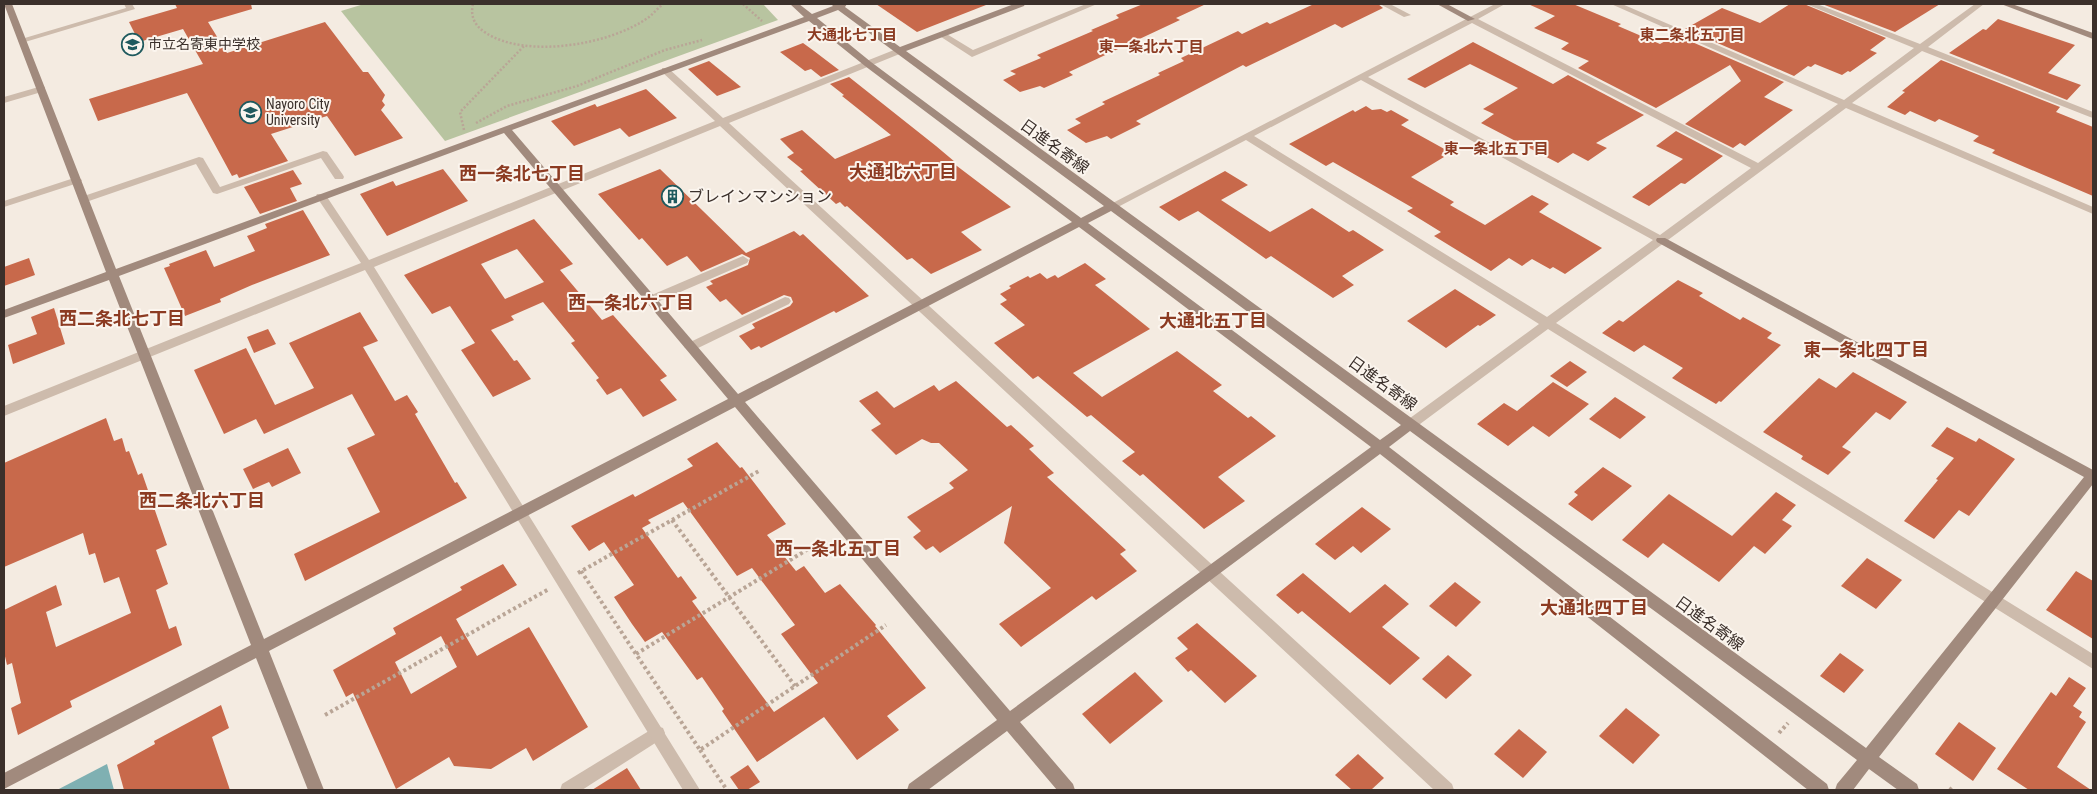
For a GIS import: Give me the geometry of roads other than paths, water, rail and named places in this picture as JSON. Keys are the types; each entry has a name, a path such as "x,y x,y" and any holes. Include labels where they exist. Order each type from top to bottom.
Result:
{"street":[{"path":"8,4 316,790"},
{"path":"22,40 131,9 128,4"},
{"path":"794,4 868,64 1078,223 1380,447 1820,790"},
{"path":"4,411 1021,4"},
{"path":"942,35 972,54 1093,4"},
{"path":"1384,4 1408,15"},
{"path":"1441,4 1760,168"},
{"path":"4,781 519,512 1501,4"},
{"path":"1615,4 2093,211"},
{"path":"1810,4 2093,115"},
{"path":"915,790 1980,4"},
{"path":"2006,4 2093,36"},
{"path":"4,314 840,5"},
{"name":"日進名寄線","path":"840,5 900,51 1911,790"},
{"path":"665,70 1446,790"},
{"path":"1362,77 2093,476 1844,790"},
{"path":"4,100 42,89"},
{"path":"506,129 1067,790"},
{"path":"1246,136 2093,662"},
{"path":"85,199 199,160 217,192 324,154 339,177"},
{"path":"4,204 76,180"},
{"path":"321,196 368,266 692,790"},
{"path":"651,300 742,260"},
{"path":"690,347 785,301"},
{"path":"568,790 657,733"}],"water":[{"path":"107,764 114,790 57,790"}],"place":[{"name":"市立名寄東中学校","path":"132,44"},
{"name":"Nayoro City University","path":"250,112"},
{"name":"ブレインマンション","path":"672,196"}],"district":[{"name":"大通北七丁目","path":"852,35"},
{"name":"東二条北五丁目","path":"1692,35"},
{"name":"東一条北六丁目","path":"1151,47"},
{"name":"東一条北五丁目","path":"1496,149"},
{"name":"大通北六丁目","path":"903,172"},
{"name":"西一条北七丁目","path":"522,174"},
{"name":"西一条北六丁目","path":"631,303"},
{"name":"西二条北七丁目","path":"122,319"},
{"name":"大通北五丁目","path":"1213,321"},
{"name":"東一条北四丁目","path":"1866,350"},
{"name":"西二条北六丁目","path":"202,501"},
{"name":"西一条北五丁目","path":"838,549"},
{"name":"大通北四丁目","path":"1594,608"}]}
